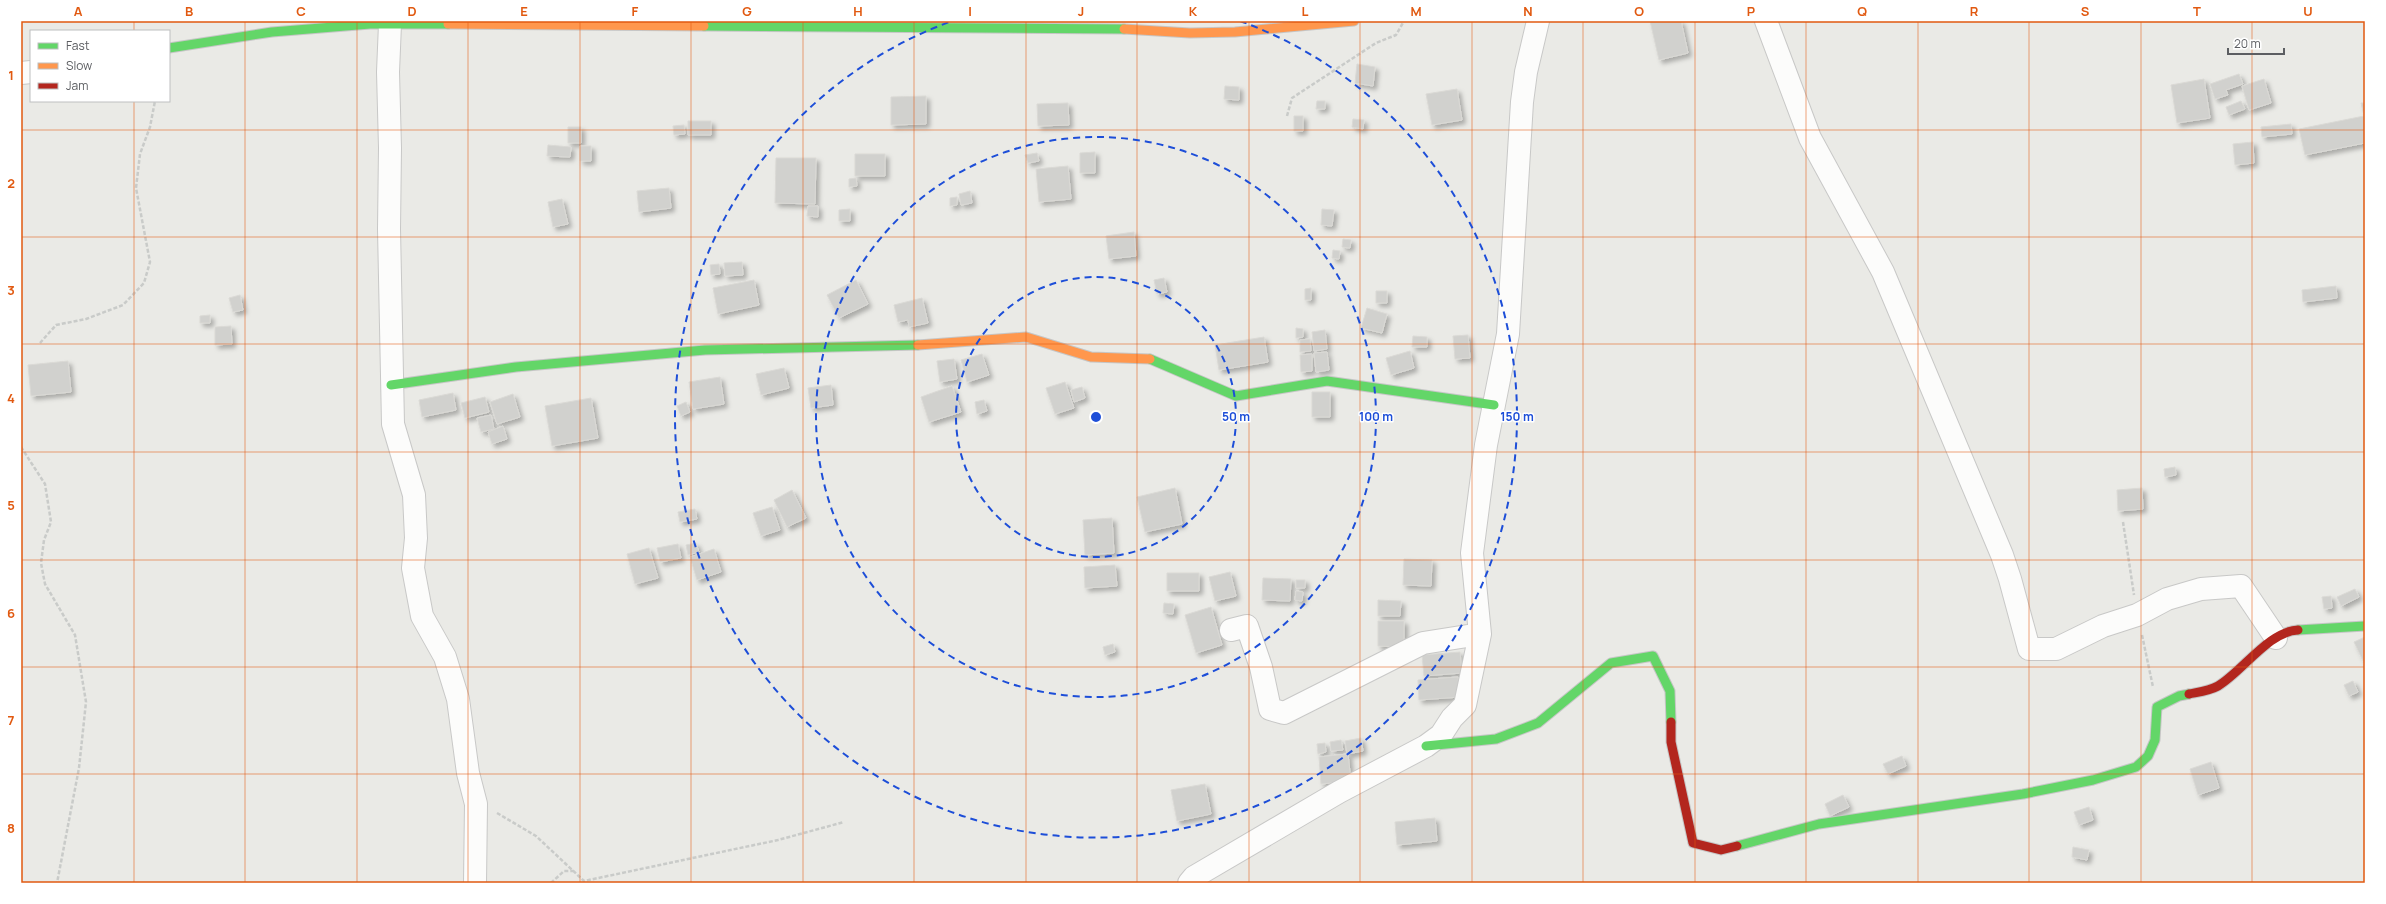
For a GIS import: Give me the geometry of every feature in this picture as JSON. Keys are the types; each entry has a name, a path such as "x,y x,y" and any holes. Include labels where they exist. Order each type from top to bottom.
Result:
{"street":[{"path":"170,48 272,32 390,24 643,23 1114,28 1190,33 1235,32 1354,21"},
{"path":"1189,883 1194,877 1339,792 1426,746 1441,735 1452,718 1465,705 1480,634 1472,552 1482,472 1508,334 1522,102 1526,72 1538,21"},
{"path":"1766,21 1810,138 1883,272 2002,555 2029,649 2056,649 2103,626 2137,615 2174,597 2201,589 2241,586 2276,638"},
{"path":"390,24 388,72 391,385 394,424 414,495 416,538 413,568 422,616 445,657 458,699 468,773 474,796 476,838 475,883"},
{"path":"391,385 516,366 705,350 899,346 1026,337 1091,357 1146,357 1236,396 1327,381 1494,405"},
{"path":"1231,630 1247,626 1261,667 1270,709 1284,713 1423,643 1480,634"},
{"path":"1426,746 1496,739 1538,723 1611,663 1653,656 1670,691 1671,742 1693,843 1721,850 1819,824 2023,794 2093,780 2136,767 2148,756 2155,740 2157,707 2181,696 2204,692 2217,686 2276,638 2293,630 2365,626"}],"path":[{"path":"1287,116 1292,98 1376,43 1396,35 1404,21"},
{"path":"40,342 56,325 86,319 123,305 144,283 150,262 136,188 140,154 150,127 155,102"},
{"path":"21,447 45,484 51,522 44,540 41,563 45,584 75,635 86,702 78,768 57,883"},
{"path":"474,796 503,818 536,836 584,880 778,840 844,822"},
{"path":"551,883 564,872 574,871"}],"building":[{"path":"1650,21 1681,21 1688,53 1659,60"},
{"path":"1357,64 1375,67 1373,86 1355,83"},
{"path":"2239,74 2243,84 2226,90 2228,95 2215,99 2210,84"},
{"path":"2204,79 2210,118 2177,123 2171,85"},
{"path":"2264,79 2271,103 2249,110 2242,86"},
{"path":"1225,86 1239,87 1239,100 1224,99"},
{"path":"1457,89 1462,120 1432,125 1426,94"},
{"path":"926,96 926,124 891,125 891,97"},
{"path":"1317,101 1325,101 1325,109 1316,109"},
{"path":"2241,101 2245,109 2229,115 2226,107"},
{"path":"1068,103 1069,125 1038,126 1037,104"},
{"path":"2361,103 2365,103 2365,143 2305,155 2299,129 2364,116"},
{"path":"1294,116 1303,116 1303,131 1294,131"},
{"path":"1353,119 1364,120 1363,129 1352,127"},
{"path":"688,121 711,121 711,135 688,135"},
{"path":"2291,124 2292,134 2262,137 2261,127"},
{"path":"684,125 685,134 674,135 673,126"},
{"path":"568,127 581,127 581,143 568,143"},
{"path":"2253,142 2254,163 2235,165 2233,144"},
{"path":"548,145 571,147 570,157 547,156"},
{"path":"580,146 591,146 591,161 580,161"},
{"path":"1095,152 1095,173 1080,173 1080,153"},
{"path":"1037,153 1039,161 1028,163 1025,155"},
{"path":"855,154 885,154 885,176 855,176"},
{"path":"776,158 816,158 815,204 775,203"},
{"path":"1068,166 1071,199 1039,202 1036,169"},
{"path":"856,178 857,186 849,187 849,179"},
{"path":"669,188 671,208 639,212 637,191"},
{"path":"970,191 972,203 961,205 959,194"},
{"path":"957,197 957,205 950,206 950,198"},
{"path":"562,199 568,224 553,227 548,202"},
{"path":"808,206 818,206 818,217 807,216"},
{"path":"850,209 850,221 839,221 839,210"},
{"path":"1322,209 1334,210 1332,226 1321,225"},
{"path":"1134,232 1136,256 1109,259 1106,236"},
{"path":"1343,239 1351,240 1350,248 1342,247"},
{"path":"1333,250 1340,251 1339,259 1332,258"},
{"path":"742,262 743,275 725,276 724,263"},
{"path":"719,264 720,274 711,275 710,265"},
{"path":"1164,278 1167,292 1157,294 1154,280"},
{"path":"754,280 759,305 718,314 713,288"},
{"path":"856,280 868,304 839,318 827,295"},
{"path":"2336,286 2337,298 2303,302 2302,290"},
{"path":"1311,288 1311,300 1305,300 1305,289"},
{"path":"1376,291 1387,291 1387,303 1376,303"},
{"path":"240,295 243,310 233,312 229,298"},
{"path":"922,298 928,323 909,327 908,320 898,322 894,305"},
{"path":"1367,308 1387,314 1382,333 1361,328"},
{"path":"210,315 210,323 200,323 200,316"},
{"path":"231,326 232,344 215,345 215,327"},
{"path":"1296,328 1303,329 1303,337 1296,338"},
{"path":"1325,330 1327,349 1314,351 1312,332"},
{"path":"1468,335 1470,358 1455,359 1453,336"},
{"path":"1413,336 1427,337 1427,347 1412,347"},
{"path":"1264,337 1268,362 1219,370 1215,345"},
{"path":"1310,339 1311,351 1300,352 1300,340"},
{"path":"1410,351 1414,368 1391,375 1386,358"},
{"path":"1327,352 1329,370 1316,372 1314,353"},
{"path":"982,354 989,375 967,382 961,360"},
{"path":"1312,354 1312,371 1301,372 1300,355"},
{"path":"954,359 957,379 940,382 937,361"},
{"path":"68,361 71,392 31,396 28,365"},
{"path":"784,368 789,388 761,395 756,374"},
{"path":"720,377 724,404 693,409 689,382"},
{"path":"1065,382 1074,408 1055,414 1046,388"},
{"path":"831,385 833,405 811,408 808,388"},
{"path":"952,386 961,412 929,422 921,397"},
{"path":"1082,387 1085,398 1074,402 1071,390"},
{"path":"1312,392 1330,392 1330,417 1312,417"},
{"path":"453,393 456,410 422,417 419,400"},
{"path":"513,394 520,417 497,424 490,402"},
{"path":"485,397 489,412 465,418 461,403"},
{"path":"591,398 598,438 552,446 545,406"},
{"path":"984,400 987,411 977,414 975,402"},
{"path":"686,402 690,412 681,416 677,406"},
{"path":"491,415 494,429 481,432 477,418"},
{"path":"503,426 507,439 492,444 488,432"},
{"path":"2175,467 2176,475 2165,477 2164,469"},
{"path":"1175,488 1182,524 1145,532 1137,497"},
{"path":"2142,488 2143,509 2118,511 2117,490"},
{"path":"792,490 806,518 787,527 774,500"},
{"path":"772,507 780,530 761,536 753,513"},
{"path":"695,509 697,519 680,522 678,512"},
{"path":"1112,518 1114,553 1085,555 1083,520"},
{"path":"696,543 699,552 688,555 686,545"},
{"path":"678,544 681,558 660,562 657,548"},
{"path":"649,548 658,578 635,584 627,554"},
{"path":"714,549 721,572 697,580 690,557"},
{"path":"1404,559 1432,560 1431,586 1403,585"},
{"path":"1115,565 1117,586 1085,588 1084,567"},
{"path":"1230,572 1236,596 1215,601 1209,577"},
{"path":"1167,573 1199,573 1199,591 1167,591"},
{"path":"1263,578 1291,579 1290,601 1262,600"},
{"path":"1296,580 1305,580 1305,588 1296,588"},
{"path":"2355,589 2359,597 2341,606 2337,597"},
{"path":"1296,591 1303,592 1302,601 1295,600"},
{"path":"2331,596 2332,608 2324,609 2322,597"},
{"path":"1378,600 1401,601 1400,616 1378,616"},
{"path":"1164,603 1174,604 1173,614 1163,613"},
{"path":"1211,607 1222,645 1196,653 1185,615"},
{"path":"1378,621 1404,621 1404,647 1378,646"},
{"path":"2365,637 2365,665 2354,642"},
{"path":"1113,644 1115,652 1105,655 1103,647"},
{"path":"1460,652 1462,673 1424,676 1422,655"},
{"path":"1458,677 1460,697 1419,700 1418,680"},
{"path":"2353,681 2358,692 2349,696 2344,685"},
{"path":"1361,738 1363,751 1347,754 1345,741"},
{"path":"1341,740 1343,750 1331,751 1330,742"},
{"path":"1325,743 1326,752 1318,754 1317,744"},
{"path":"1348,754 1351,781 1321,784 1319,757"},
{"path":"1902,756 1906,766 1888,774 1883,764"},
{"path":"2211,762 2219,788 2198,795 2190,769"},
{"path":"1205,784 1211,814 1177,821 1171,790"},
{"path":"1843,795 1849,807 1830,816 1825,804"},
{"path":"2089,807 2093,820 2079,825 2074,812"},
{"path":"1435,818 1437,841 1397,845 1395,822"},
{"path":"2073,847 2089,850 2087,860 2072,857"}],"traffic: fast":[{"path":"170,48 272,32 370,24 448,24"},
{"path":"704,26 1124,29"},
{"path":"391,385 516,367 705,350 918,345"},
{"path":"1150,359 1236,396 1327,381 1494,405"},
{"path":"2298,630 2365,626"},
{"path":"1426,746 1496,739 1538,723 1611,663 1653,656 1670,691 1671,722"},
{"path":"1737,846 1819,824 2023,794 2093,780 2136,767 2148,756 2155,740 2157,707 2179,696 2189,694"}],"traffic: slow":[{"path":"1124,29 1190,33 1235,32 1354,21"},
{"path":"448,24 704,26"},
{"path":"918,345 1026,337 1091,357 1150,359"}],"traffic: jam":[{"path":"2189,694 2215,688 2227,680 2266,644 2287,632 2298,630"},
{"path":"1671,722 1671,742 1693,843 1721,850 1737,846"}]}
